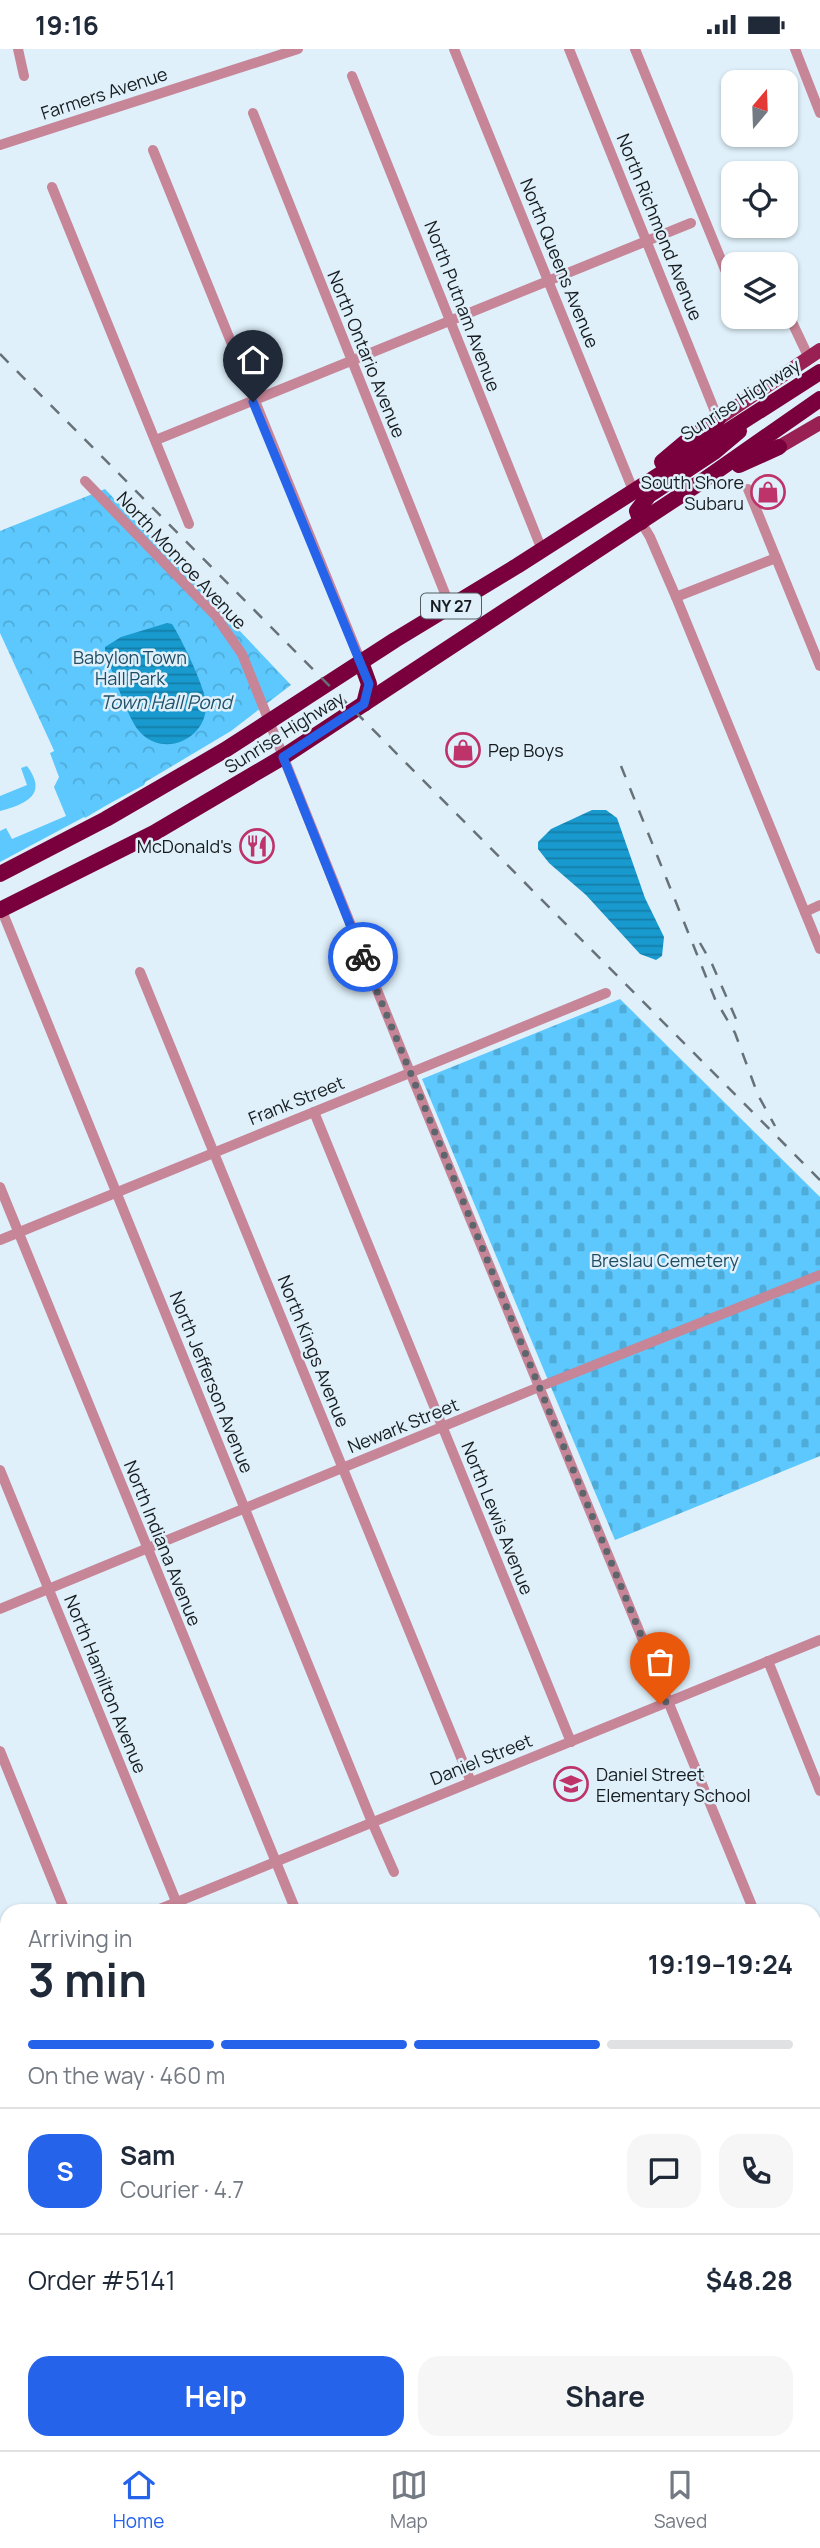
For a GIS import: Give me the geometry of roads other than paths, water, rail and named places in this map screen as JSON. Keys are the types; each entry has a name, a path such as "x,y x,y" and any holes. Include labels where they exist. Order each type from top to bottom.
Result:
{"highway":[{"name":"Sunrise Highway","path":"0,874 167,785 820,372"},
{"name":"Sunrise Highway","path":"1,909 144,839 283,757 641,522 820,400"},
{"path":"641,522 637,511 645,498 722,447 766,405"},
{"path":"633,490 677,448 718,419"},
{"path":"704,480 779,447"},
{"path":"361,662 369,684 364,704"}],"main road":[{"name":"Sunrise Highway","path":"718,419 815,354"},
{"path":"779,447 820,423"}],"street":[{"path":"18,49 24,76"},
{"name":"Farmers Avenue","path":"0,145 298,49"},
{"name":"North Queens Avenue","path":"454,49 633,490"},
{"name":"North Richmond Avenue","path":"569,49 718,419"},
{"path":"635,49 721,262"},
{"path":"795,49 820,113"},
{"name":"North Putnam Avenue","path":"352,76 542,550"},
{"name":"North Ontario Avenue","path":"253,113 450,606"},
{"path":"153,150 253,402 361,662"},
{"name":"North Monroe Avenue","path":"52,187 189,524"},
{"path":"156,440 691,223"},
{"path":"797,329 815,354"},
{"name":"North Monroe Avenue","path":"85,481 223,625 242,654 751,1904"},
{"path":"748,489 820,666"},
{"path":"641,522 676,597 820,949"},
{"path":"676,597 776,558"},
{"path":"805,912 820,905"},
{"name":"North Jefferson Avenue","path":"1,909 394,1872"},
{"name":"North Kings Avenue","path":"140,972 471,1782"},
{"name":"Frank Street","path":"0,1240 606,993"},
{"name":"North Lewis Avenue","path":"314,1112 571,1742"},
{"name":"North Indiana Avenue","path":"0,1187 293,1904"},
{"name":"Newark Street","path":"0,1609 539,1387 820,1275"},
{"name":"North Hamilton Avenue","path":"0,1470 177,1904"},
{"name":"Daniel Street","path":"185,1904 372,1822 820,1640"},
{"path":"768,1661 820,1791"},
{"path":"0,1752 62,1904"}],"water":[{"name":"Town Hall Pond","path":"167,623 172,624 186,651 202,686 206,703 205,716 200,727 182,741 171,744 149,739 139,731 125,705 105,652 105,647 121,637"},
{"path":"592,810 606,810 617,818 645,898 664,937 662,956 656,960 640,954 586,895 549,863 538,849 538,842 551,829"}],"railway":[{"path":"0,354 820,1180"},
{"path":"621,766 715,999 735,1033 758,1095 775,1126"},
{"path":"700,943 736,1019"}],"place":[{"name":"South Shore Subaru","path":"768,492"},
{"name":"Pep Boys","path":"463,750"},
{"name":"McDonald's","path":"257,846"},
{"name":"Daniel Street Elementary School","path":"571,1784"}],"park label":[{"name":"Babylon Town Hall Park","path":"130,668"},
{"name":"Breslau Cemetery","path":"665,1260"}]}
